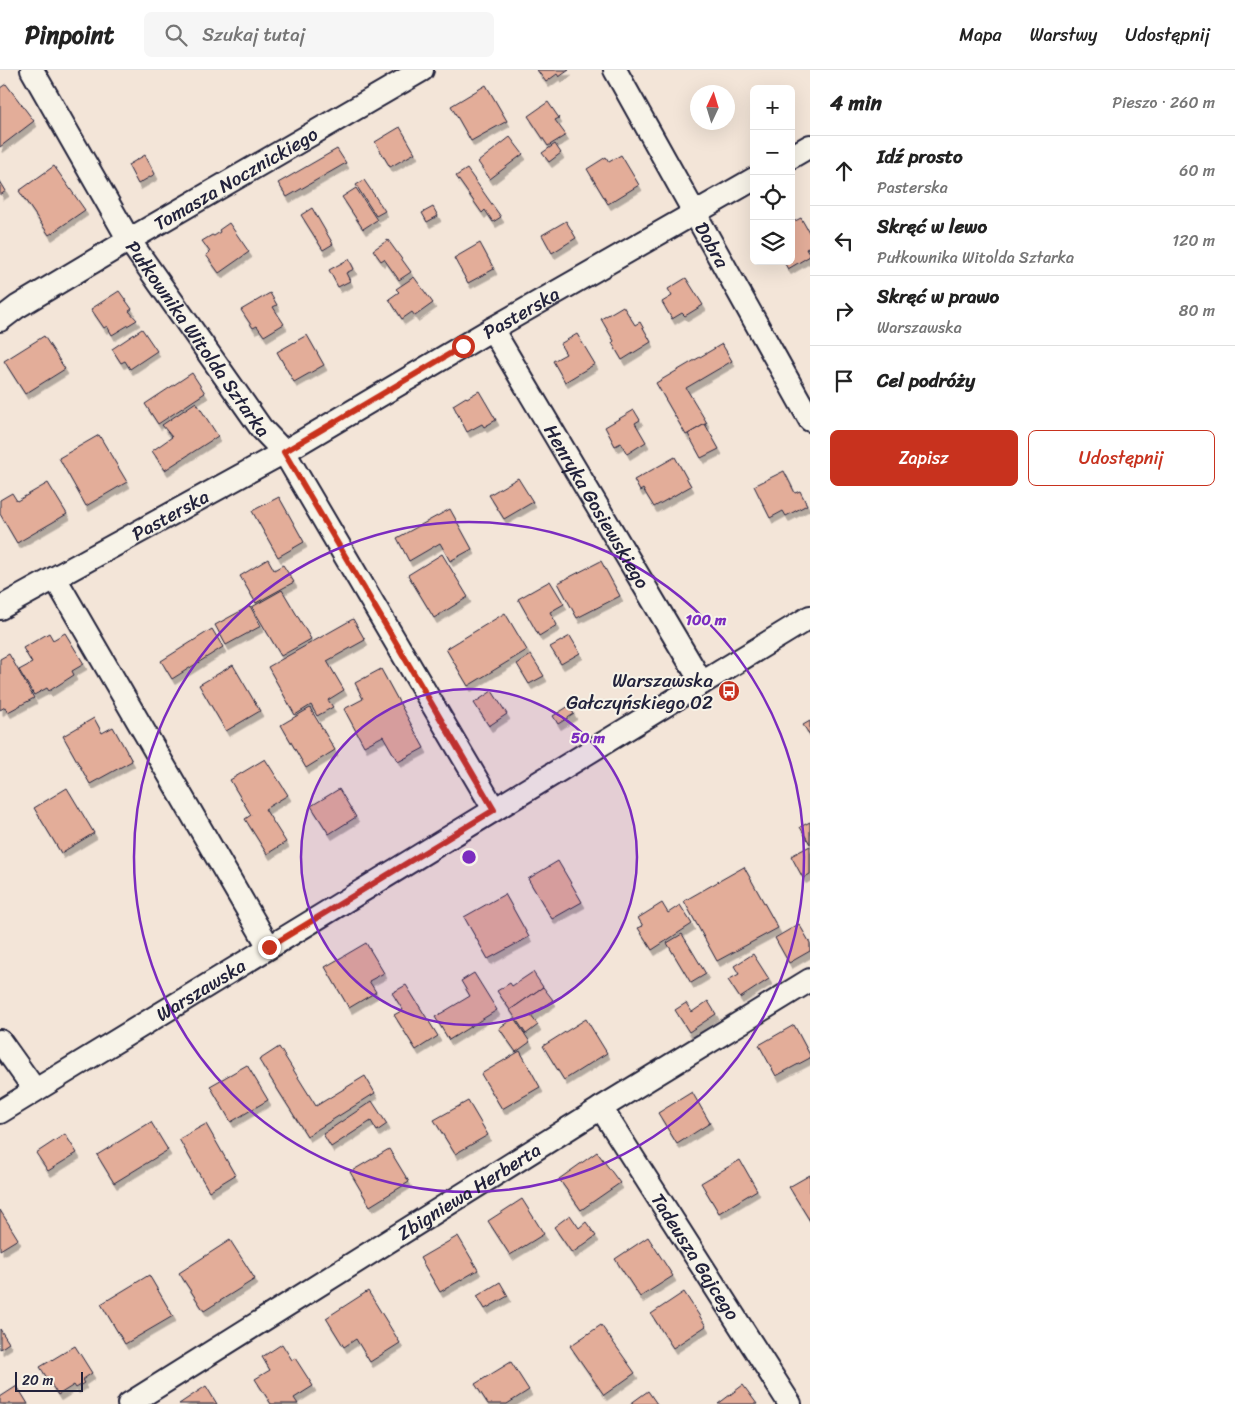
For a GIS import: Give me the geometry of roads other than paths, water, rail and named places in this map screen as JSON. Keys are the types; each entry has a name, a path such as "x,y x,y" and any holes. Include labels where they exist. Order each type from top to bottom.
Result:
{"street":[{"name":"Pułkownika Witolda Sztarka","path":"32,70 129,240 261,428 284,452 494,810"},
{"name":"Tomasza Nocznickiego","path":"0,320 17,307 129,240 422,70"},
{"name":"Dobra","path":"615,70 810,420"},
{"path":"795,155 810,146"},
{"name":"Pasterska","path":"0,608 284,452 492,328 750,181"},
{"name":"Henryka Gosiewskiego","path":"492,328 702,683"},
{"path":"55,578 269,947"},
{"name":"Warszawska","path":"0,1112 810,617"},
{"name":"Zbigniewa Herberta","path":"128,1404 810,980"},
{"path":"0,1040 34,1090"},
{"name":"Tadeusza Gajcego","path":"602,1108 790,1404"}],"place":[{"name":"Warszawska Gałczyńskiego 02","path":"729,691"}]}
